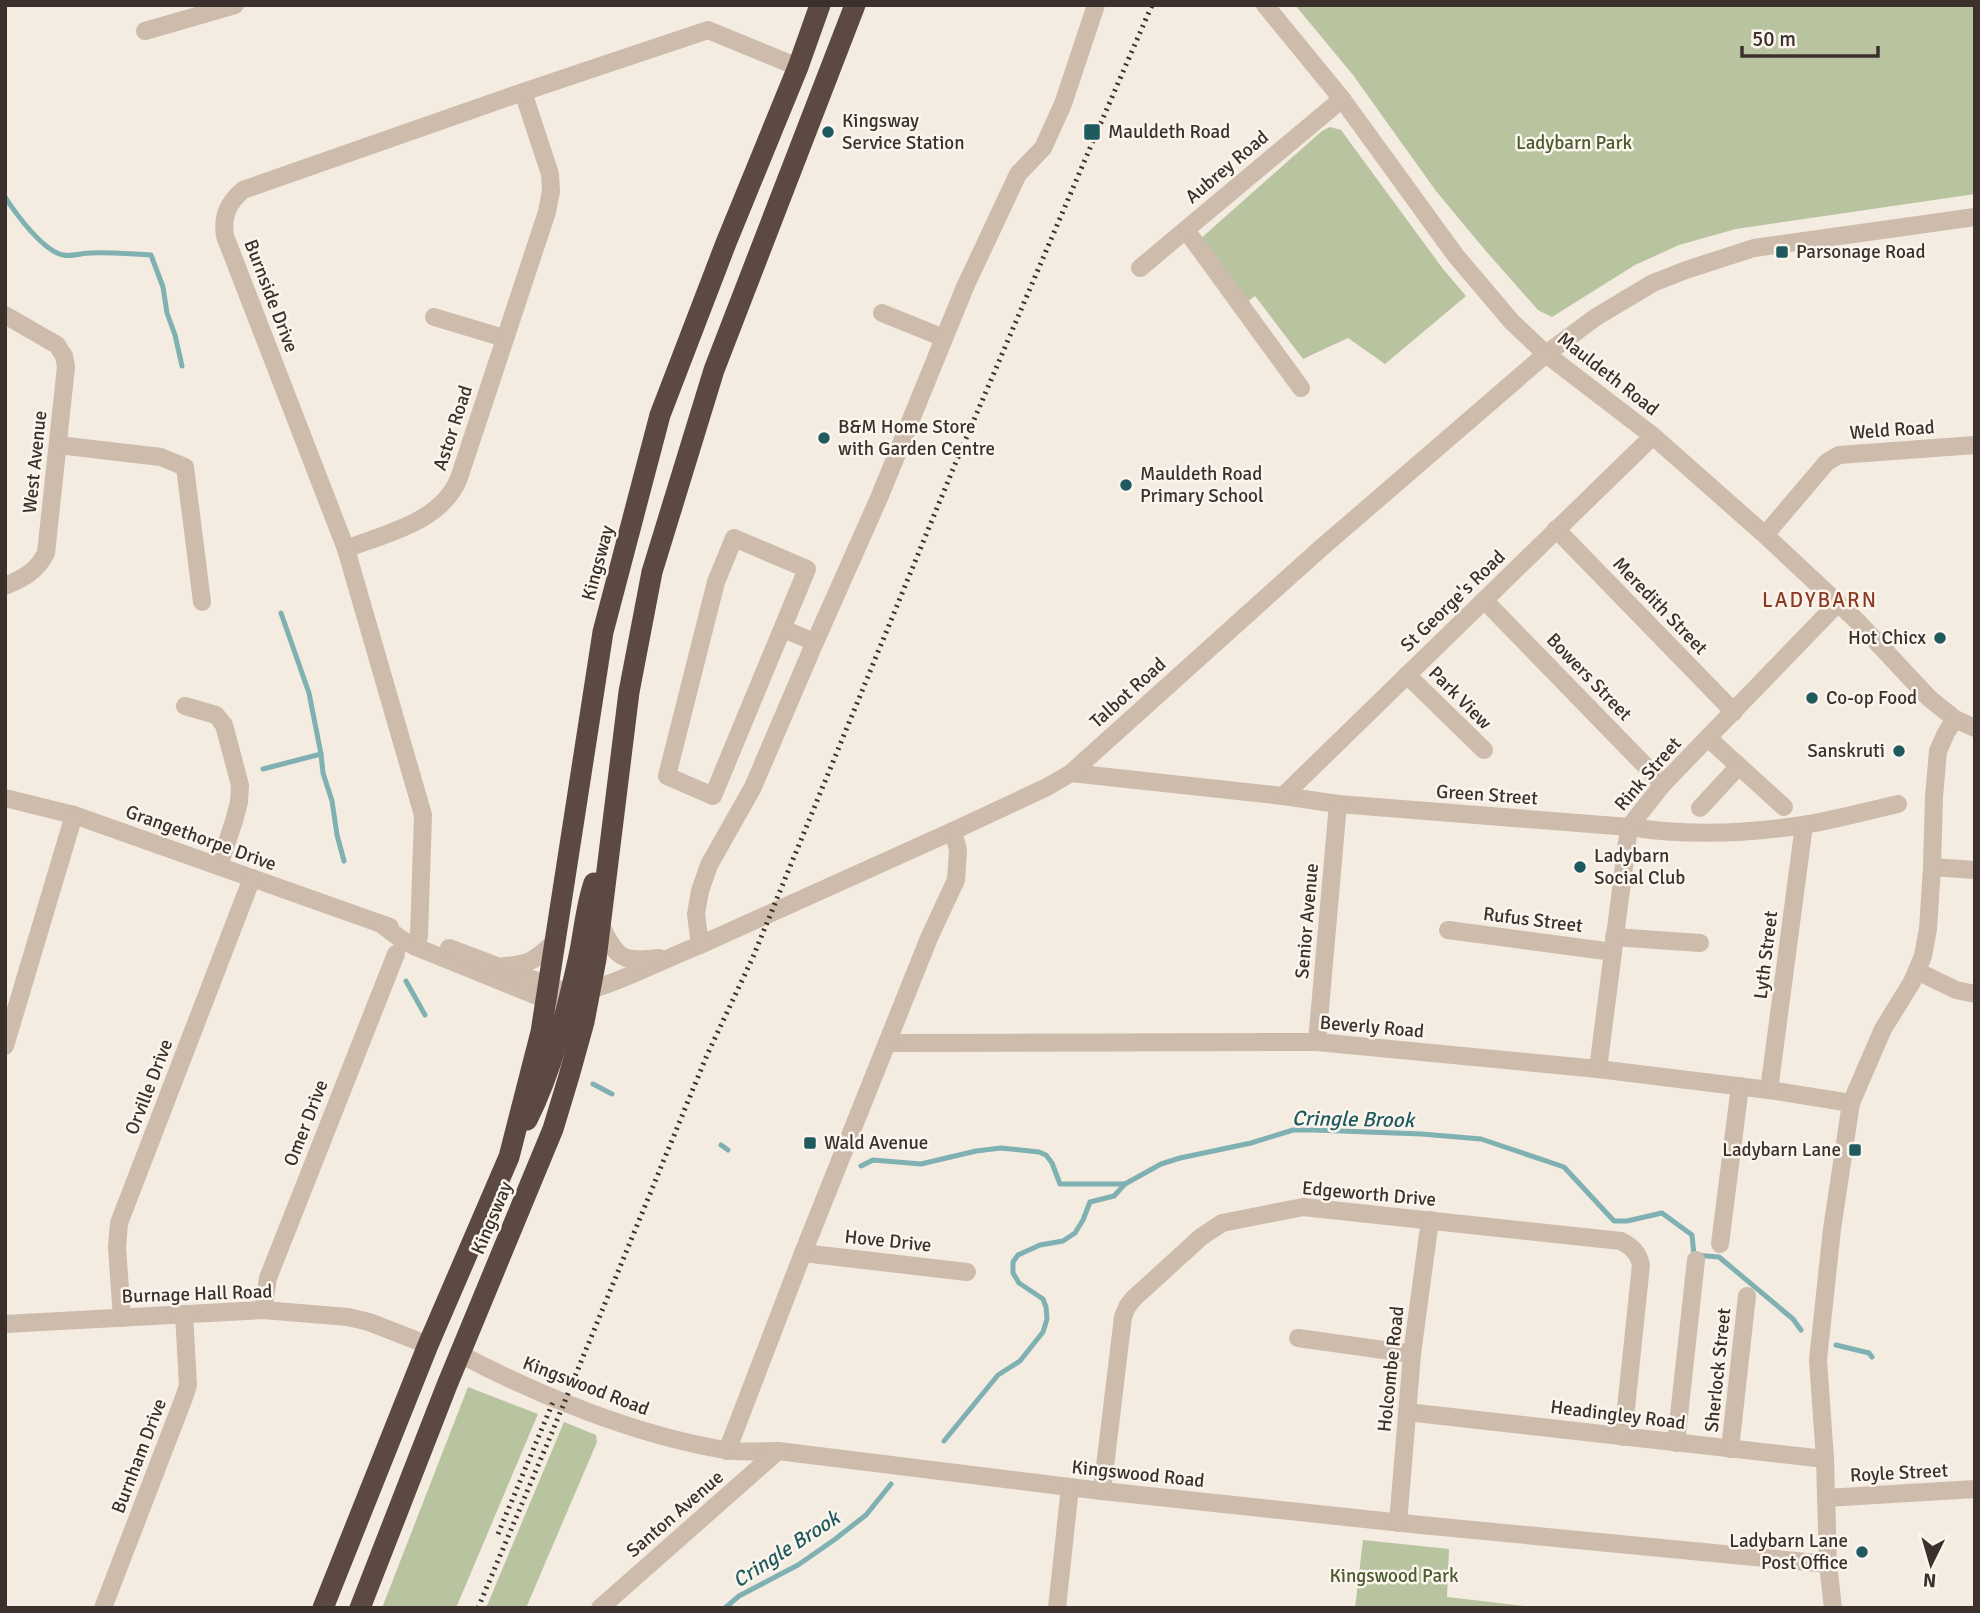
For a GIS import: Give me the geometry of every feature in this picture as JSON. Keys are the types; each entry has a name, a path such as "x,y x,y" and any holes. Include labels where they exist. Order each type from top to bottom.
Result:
{"highway":[{"name":"Kingsway","path":"509,1157 541,1032 603,632 660,415 820,5"},
{"name":"Kingsway","path":"360,1608 460,1354 553,1129 591,989 629,692 652,572 714,370 855,5"},
{"name":"Kingsway","path":"323,1608 428,1345 509,1157 540,1094 569,993 592,890 612,831"}],"street":[{"path":"145,31 235,5"},
{"path":"699,945 696,914 709,865 752,787 879,498 965,287 1018,174 1043,148 1063,104 1096,5"},
{"name":"Mauldeth Road","path":"1265,5 1342,99 1481,288 1512,322 1546,354 1653,436 1765,535 1838,603 1929,698 1955,719 1975,728"},
{"name":"Burnside Drive","path":"417,941 423,815 346,549 225,236 225,213 231,200 243,190 708,30 798,67"},
{"name":"Astor Road","path":"346,549 424,517 454,492 547,212 551,191 550,174 523,92"},
{"name":"Aubrey Road","path":"1140,268 1342,99"},
{"path":"1546,354 1596,317 1653,283 1686,270 1755,248 1975,217"},
{"path":"1186,230 1301,388"},
{"path":"882,313 944,338"},
{"name":"West Avenue","path":"5,315 57,345 64,356 66,367 46,553 35,569 24,578 5,586"},
{"path":"434,317 504,338"},
{"name":"Talbot Road","path":"547,991 569,993 591,989 632,975 953,831 1071,773 1320,549 1546,354"},
{"name":"St George's Road","path":"1283,796 1653,436"},
{"path":"58,445 161,457 185,467 202,602"},
{"name":"Weld Road","path":"1765,535 1827,462 1839,455 1975,445"},
{"name":"Meredith Street","path":"1556,529 1734,712"},
{"path":"734,538 807,569 783,629 713,796 667,776 716,582 734,538"},
{"name":"Bowers Street","path":"1484,600 1663,784"},
{"name":"Rink Street","path":"1598,1069 1629,827 1663,784 1838,603"},
{"path":"783,629 815,642"},
{"name":"Park View","path":"1407,675 1484,750"},
{"path":"185,706 216,715 223,725 240,785 236,811 219,866"},
{"path":"1833,1608 1828,1564 1825,1459 1818,1360 1832,1229 1851,1102 1883,1029 1923,956 1933,867 1938,751 1955,719"},
{"path":"1708,738 1784,807"},
{"path":"1700,808 1738,767"},
{"name":"Green Street","path":"1071,773 1338,804 1664,832 1741,833 1804,825 1898,803"},
{"name":"Grangethorpe Drive","path":"5,798 74,815 219,866 381,924 401,939 417,941 500,966 547,991"},
{"name":"Senior Avenue","path":"1317,1042 1338,804"},
{"path":"5,1046 74,815"},
{"name":"Lyth Street","path":"1769,1090 1804,825"},
{"path":"727,1451 929,938 956,880 958,850 953,831"},
{"path":"1933,867 1975,870"},
{"name":"Orville Drive","path":"122,1318 117,1247 120,1223 252,878"},
{"name":"Talbot Road","path":"601,925 616,953 629,959 669,957"},
{"name":"Rufus Street","path":"1448,930 1614,944 1700,943"},
{"name":"Grangethorpe Drive","path":"417,941 527,993 547,991"},
{"path":"500,966 527,964 555,942"},
{"name":"Omer Drive","path":"263,1310 268,1278 396,954"},
{"path":"1917,971 1956,990 1975,994"},
{"name":"Beverly Road","path":"887,1043 1317,1042 1598,1069 1851,1102"},
{"path":"1720,1244 1740,1086"},
{"name":"Edgeworth Drive","path":"1102,1491 1126,1307 1201,1237 1222,1223 1303,1207 1621,1241 1632,1248 1642,1265 1623,1437"},
{"name":"Holcombe Road","path":"1398,1523 1412,1354 1430,1220"},
{"name":"Hove Drive","path":"803,1253 967,1272"},
{"path":"1676,1443 1696,1260"},
{"name":"Sherlock Street","path":"1730,1449 1747,1296"},
{"name":"Burnage Hall Road","path":"5,1324 263,1310 348,1317 369,1322 428,1345"},
{"name":"Burnham Drive","path":"103,1608 188,1385 184,1314"},
{"path":"1298,1338 1412,1354"},
{"name":"Kingswood Road","path":"460,1354 505,1378 621,1424 727,1451 778,1451 1102,1491 1398,1523 1828,1564"},
{"name":"Headingley Road","path":"1407,1412 1825,1459"},
{"name":"Santon Avenue","path":"600,1608 778,1451"},
{"path":"1057,1608 1070,1487"},
{"name":"Royle Street","path":"1826,1498 1975,1489"}],"green space":[{"name":"Ladybarn Park","path":"1295,5 1975,5 1975,194 1736,229 1679,245 1635,265 1552,317 1538,310 1436,191 1353,75"},
{"path":"1330,127 1341,130 1443,269 1466,296 1385,364 1348,338 1303,359 1255,296 1247,302 1199,240 1322,131"},
{"path":"468,1387 538,1414 456,1608 382,1608"},
{"path":"564,1422 596,1435 597,1442 526,1608 486,1608"},
{"name":"Kingswood Park","path":"1363,1540 1449,1549 1447,1597 1540,1608 1355,1608"}],"waterway":[{"path":"5,197 31,231 55,252 63,255 151,255 163,287 167,313 182,366"},
{"path":"281,613 309,693 323,773 332,801 344,861"},
{"path":"263,769 321,754"},
{"path":"406,981 425,1015"},
{"path":"593,1084 612,1094"},
{"name":"Cringle Brook","path":"944,1441 998,1375 1020,1361 1043,1332 1047,1319 1046,1307 1043,1299 1019,1283 1013,1273 1013,1262 1018,1255 1040,1245 1063,1241 1075,1233 1090,1202 1114,1196 1125,1184 1161,1164 1251,1143 1293,1130 1422,1134 1481,1139 1564,1167 1614,1221 1627,1221 1662,1213 1692,1235 1694,1255 1719,1257 1793,1319 1801,1330"},
{"path":"721,1145 728,1150"},
{"path":"861,1166 873,1160 921,1164 1001,1148 1046,1155 1060,1184 1125,1184"},
{"name":"Cringle Brook","path":"1836,1345 1869,1353 1872,1357"},
{"name":"Cringle Brook","path":"725,1608 739,1596 798,1565 834,1540 866,1515 891,1484"}],"railway":[{"path":"478,1608 707,1055 753,957 953,469 1152,5"},
{"path":"498,1534 553,1402"}],"place":[{"name":"Kingsway Service Station","path":"828,132"},
{"name":"Mauldeth Road","path":"1092,132"},
{"name":"Parsonage Road","path":"1782,252"},
{"name":"B&M Home Store with Garden Centre","path":"824,438"},
{"name":"Mauldeth Road Primary School","path":"1126,485"},
{"name":"Hot Chicx","path":"1940,638"},
{"name":"Co-op Food","path":"1812,698"},
{"name":"Sanskruti","path":"1899,751"},
{"name":"Ladybarn Social Club","path":"1580,867"},
{"name":"Wald Avenue","path":"810,1143"},
{"name":"Ladybarn Lane","path":"1855,1150"},
{"name":"Ladybarn Lane Post Office","path":"1862,1552"}],"district":[{"name":"LADYBARN","path":"1820,600"}]}
